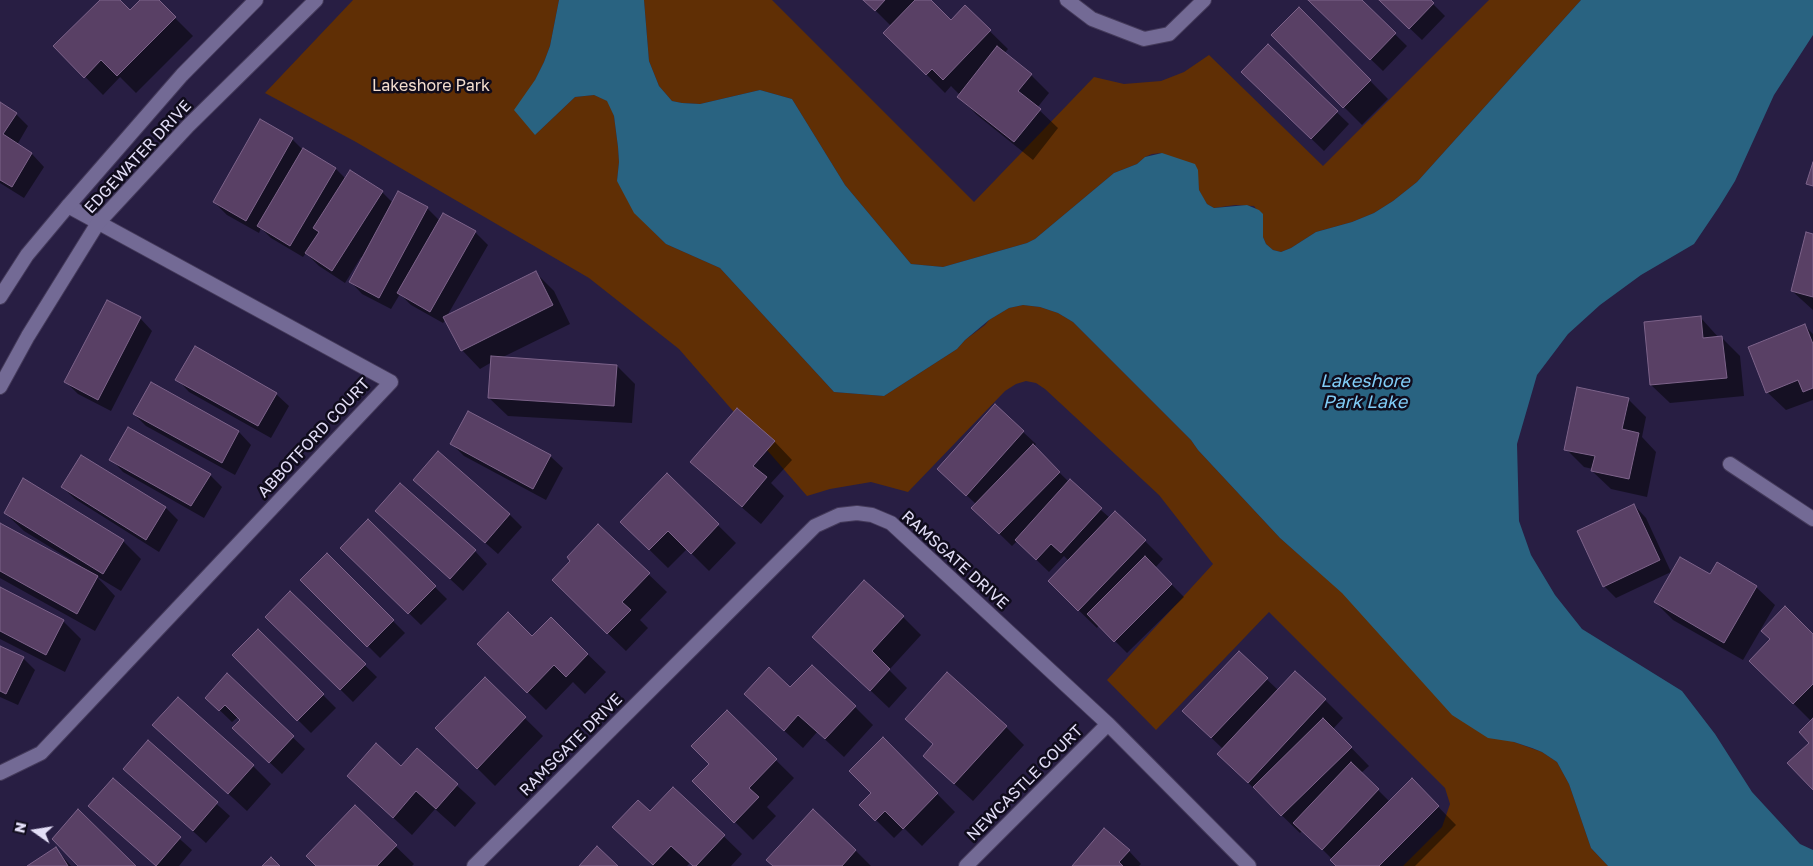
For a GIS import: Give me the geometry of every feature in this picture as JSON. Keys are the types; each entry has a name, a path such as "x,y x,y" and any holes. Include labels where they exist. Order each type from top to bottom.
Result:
{"street":[{"name":"EDGEWATER DRIVE","path":"0,297 27,255 68,206 182,75 256,0"},
{"name":"EDGEWATER DRIVE","path":"0,387 28,336 98,223 188,126 316,0"},
{"path":"1067,0 1092,19 1144,39 1169,34 1204,0"},
{"name":"ABBOTFORD COURT","path":"0,773 41,753 391,382 68,206"},
{"path":"1730,464 1813,519"},
{"name":"RAMSGATE DRIVE","path":"474,866 815,526 840,515 857,513 872,515 891,523 1108,724 1249,866"},
{"name":"NEWCASTLE COURT","path":"966,866 1108,724"}],"green space":[{"name":"Lakeshore Park","path":"353,0 559,0 550,46 535,80 535,135 575,97 594,95 608,101 614,116 618,147 617,181 651,229 666,244 720,268 834,392 884,396 957,349 989,320 1009,308 1023,305 1040,307 1058,313 1073,322 1191,440 1198,450 1280,538 1514,742 1542,752 1557,762 1569,784 1591,848 1608,866 1403,866 1442,827 1450,804 1445,788 1269,612 1156,730 1107,680 1213,564 1159,495 1045,389 1036,383 1026,381 1016,384 1005,391 908,492 871,482 830,489 807,496 679,349 589,278 356,142 265,93"},
{"path":"644,0 772,0 974,202 1094,77 1124,84 1161,81 1184,72 1209,55 1323,166 1489,0 1581,0 1417,182 1374,213 1352,222 1316,232 1291,248 1281,252 1273,250 1266,244 1263,237 1263,219 1254,206 1235,205 1214,208 1207,204 1199,190 1198,182 1162,153 1152,154 1137,164 1114,173 1035,239 943,267 911,264 845,185 792,99 760,90 700,104 672,101 659,86 649,61"}],"water":[{"name":"Lakeshore Park Lake","path":"559,0 644,0 649,61 659,86 672,101 700,104 760,90 792,99 845,185 911,264 943,267 1035,239 1114,173 1137,164 1145,157 1162,153 1195,164 1198,170 1199,190 1207,204 1214,208 1247,205 1259,210 1263,214 1263,237 1266,244 1273,250 1281,252 1316,232 1352,222 1374,213 1417,182 1581,0 1813,0 1813,35 1774,95 1735,181 1719,207 1694,244 1641,275 1600,305 1568,334 1537,375 1517,444 1519,521 1531,555 1555,595 1582,629 1682,691 1715,734 1752,792 1800,844 1813,850 1813,866 1608,866 1591,848 1569,784 1557,762 1532,748 1514,742 1488,738 1452,715 1342,593 1280,538 1198,450 1191,440 1073,322 1058,313 1040,307 1023,305 1009,308 989,320 957,349 884,396 834,392 720,268 666,244 634,213 617,181 618,147 614,116 607,101 594,95 575,97 535,135 514,110 535,80 544,62 550,46"}],"building":[{"path":"100,0 120,0 130,10 140,0 159,0 176,17 117,76 101,60 84,78 53,46"},
{"path":"863,0 885,0 875,11"},
{"path":"915,0 931,0 951,20 965,5 991,30 943,80 932,69 926,75 883,33"},
{"path":"1308,0 1362,0 1396,33 1370,60"},
{"path":"1379,0 1431,0 1434,3 1409,29"},
{"path":"1299,7 1371,80 1343,108 1271,35"},
{"path":"1268,44 1338,111 1311,139 1241,72"},
{"path":"997,46 1032,74 1018,91 1041,109 1014,142 957,97"},
{"path":"0,102 17,113 3,134 32,153 12,187 0,180"},
{"path":"260,119 293,138 246,221 213,202"},
{"path":"303,148 336,168 290,246 257,226"},
{"path":"1813,162 1813,186 1806,184"},
{"path":"350,170 383,191 332,271 305,253 319,232 313,228"},
{"path":"398,191 428,207 379,298 349,282"},
{"path":"443,213 476,231 430,312 397,293"},
{"path":"1806,232 1813,234 1813,297 1791,291"},
{"path":"536,271 553,305 461,351 443,317"},
{"path":"107,300 141,317 98,400 64,382"},
{"path":"1701,316 1703,338 1722,336 1727,378 1650,385 1644,322"},
{"path":"1805,324 1813,344 1813,388 1803,392 1798,380 1766,393 1748,347"},
{"path":"195,346 277,393 258,426 175,380"},
{"path":"491,356 617,365 614,406 488,398"},
{"path":"151,382 239,431 222,463 133,414"},
{"path":"1577,387 1629,398 1622,429 1639,433 1629,479 1591,471 1595,456 1564,450"},
{"path":"995,404 1024,431 966,496 937,469"},
{"path":"737,408 775,441 753,466 767,477 742,507 690,462"},
{"path":"468,411 551,455 533,489 450,444"},
{"path":"128,427 211,474 191,506 109,460"},
{"path":"1033,444 1060,472 999,534 971,508"},
{"path":"438,451 510,514 485,543 413,480"},
{"path":"81,455 166,507 146,540 61,487"},
{"path":"667,473 719,524 691,554 668,531 649,550 620,522"},
{"path":"23,478 124,540 103,574 4,513"},
{"path":"1070,479 1102,508 1061,553 1051,544 1036,560 1015,540"},
{"path":"400,483 476,550 450,579 375,511"},
{"path":"1634,504 1660,560 1603,587 1577,531"},
{"path":"1115,511 1146,540 1078,611 1048,581"},
{"path":"368,519 436,586 408,614 340,548"},
{"path":"0,523 98,576 77,614 0,571"},
{"path":"598,524 650,573 622,602 631,610 607,634 552,580 570,561 567,557"},
{"path":"327,553 394,620 367,647 300,580"},
{"path":"1145,556 1172,584 1114,642 1087,614"},
{"path":"1680,557 1710,574 1717,562 1757,586 1724,643 1654,602"},
{"path":"864,580 904,616 872,651 890,669 870,691 812,637"},
{"path":"0,587 64,620 46,655 0,631"},
{"path":"290,591 366,664 340,690 265,617"},
{"path":"1785,606 1813,634 1813,684 1793,704 1749,661 1770,639 1761,631"},
{"path":"508,612 532,636 551,617 588,654 566,677 554,665 527,693 477,644"},
{"path":"258,629 324,694 297,721 232,655"},
{"path":"0,646 24,657 6,694 0,691"},
{"path":"1239,651 1268,678 1211,738 1182,711"},
{"path":"812,665 856,706 825,739 798,715 784,731 744,694 769,667 790,687"},
{"path":"1295,671 1326,699 1248,783 1217,754"},
{"path":"947,672 1007,726 954,784 923,756 933,744 905,719"},
{"path":"227,673 294,736 269,763 232,728 240,720 225,705 219,711 205,698"},
{"path":"485,677 526,717 477,769 435,728"},
{"path":"178,697 254,765 228,794 152,725"},
{"path":"727,710 777,759 749,788 759,797 734,823 692,781 709,764 691,746"},
{"path":"1323,718 1352,747 1281,816 1253,787"},
{"path":"1813,718 1813,790 1787,763 1809,743 1799,732"},
{"path":"883,737 938,793 903,829 885,811 875,821 859,805 871,793 849,771"},
{"path":"148,740 218,802 193,831 123,769"},
{"path":"376,743 401,766 417,748 458,784 436,809 416,791 393,818 347,776"},
{"path":"1351,762 1379,789 1322,850 1293,823"},
{"path":"113,778 181,837 156,866 88,806"},
{"path":"1412,778 1439,806 1379,866 1336,866 1330,860"},
{"path":"673,787 725,835 696,866 693,866 671,846 653,865 612,827 638,800 650,811"},
{"path":"355,805 397,845 377,866 316,866 306,856"},
{"path":"78,809 136,866 78,866 52,839"},
{"path":"813,809 856,850 842,866 773,866 766,860"},
{"path":"1104,828 1130,850 1119,862 1123,866 1072,866"},
{"path":"597,846 618,866 579,866"},
{"path":"56,847 68,866 27,866"},
{"path":"271,857 280,866 262,866"}]}
